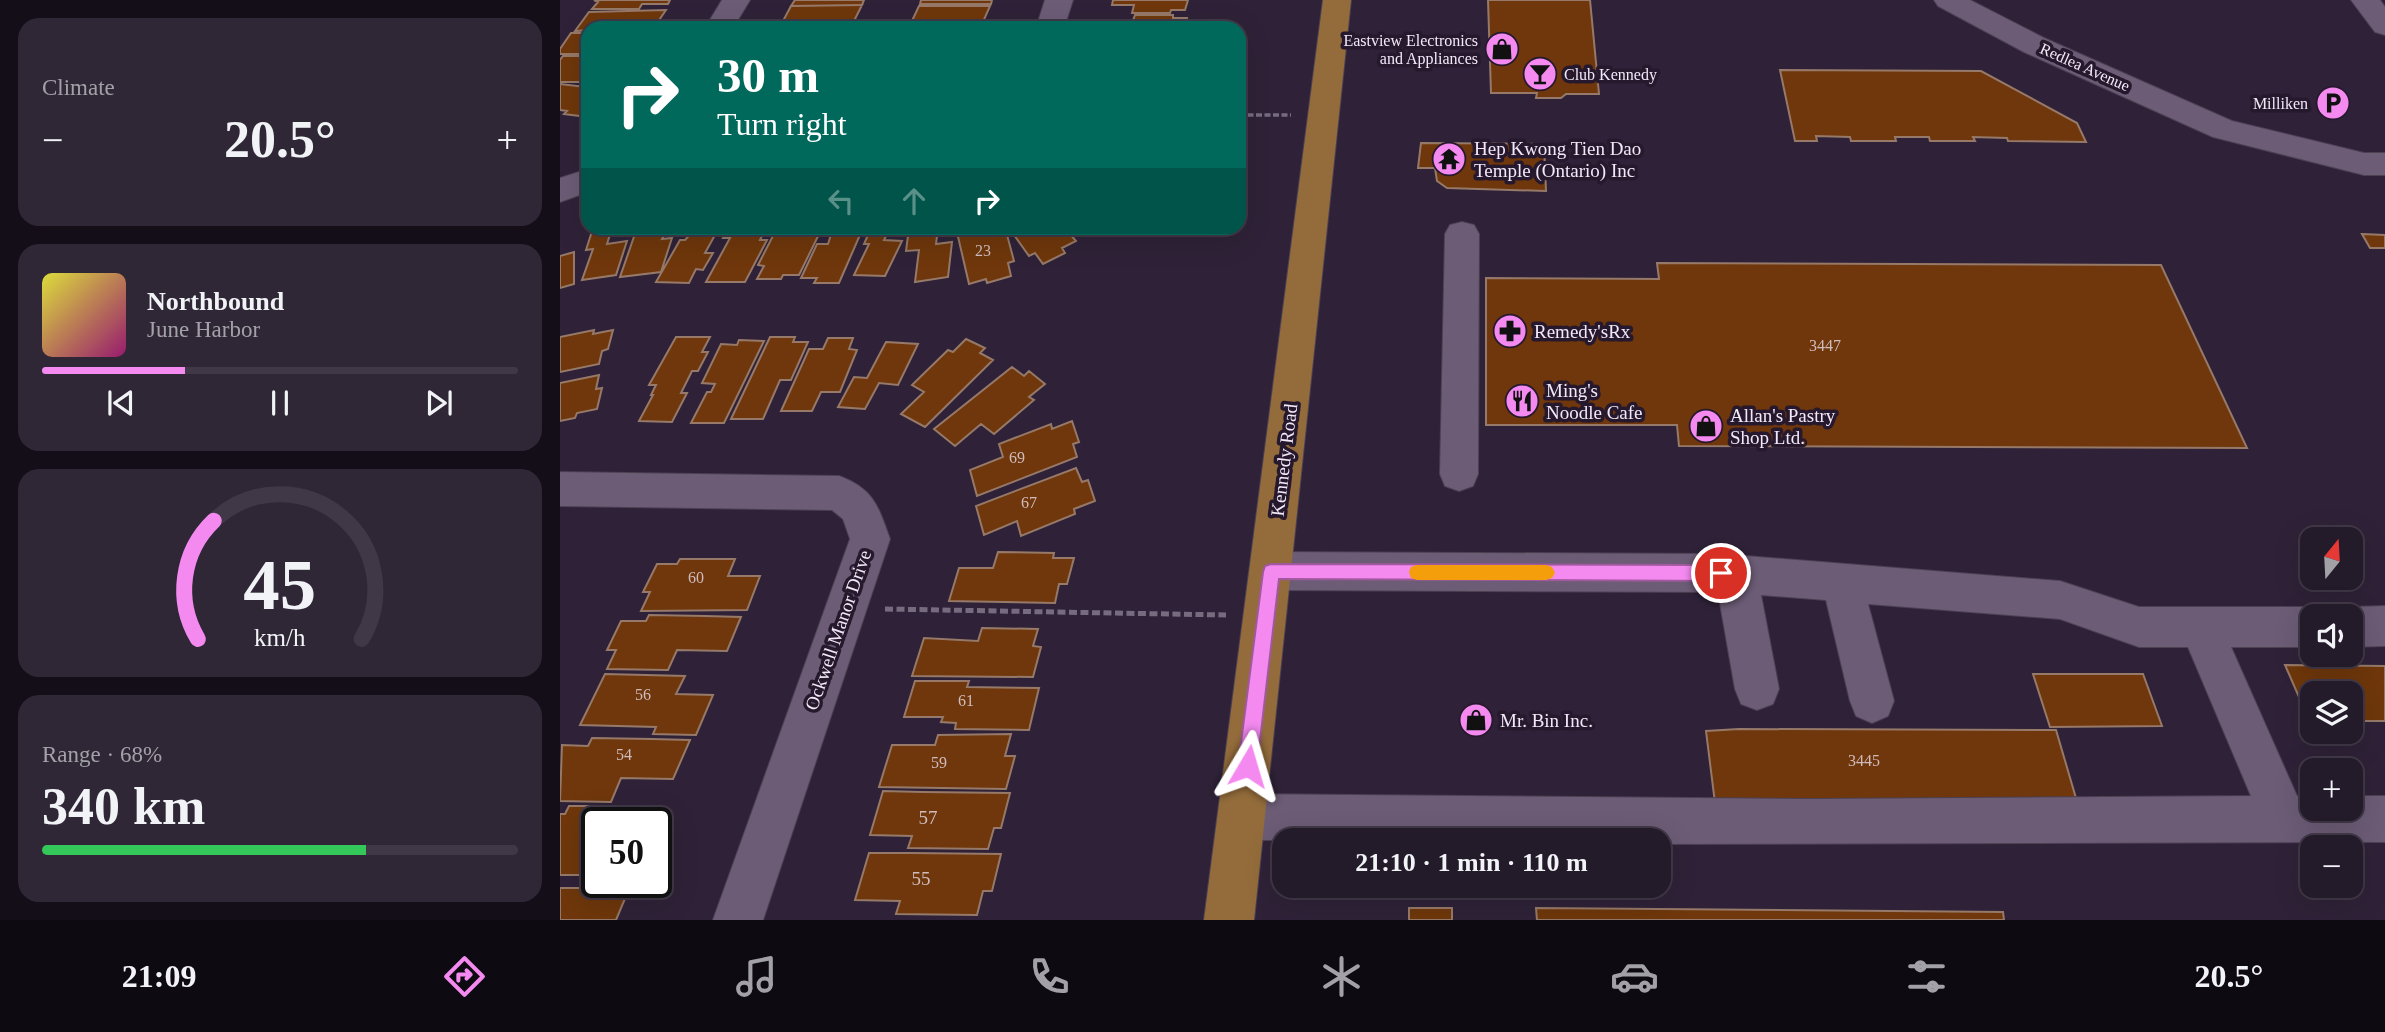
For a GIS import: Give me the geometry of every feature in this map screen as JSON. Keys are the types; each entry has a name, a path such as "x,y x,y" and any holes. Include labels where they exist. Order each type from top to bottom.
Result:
{"main road":[{"name":"Kennedy Road","path":"1229,920 1337,0"}],"street":[{"path":"723,21 736,0"},
{"path":"1052,21 1059,0"},
{"name":"Redlea Avenue","path":"1948,0 2034,45 2224,130 2364,164 2385,164"},
{"path":"2365,0 2385,26"},
{"path":"560,190 581,182"},
{"path":"1459,474 1462,234"},
{"name":"Ockwell Manor Drive","path":"560,489 839,493 859,508 870,539 738,920"},
{"path":"1271,572 1736,574 2060,600 2138,627 2300,627"},
{"path":"1736,574 1757,689"},
{"path":"1842,582 1872,701"},
{"path":"2363,627 2385,626"},
{"path":"2202,629 2284,820"},
{"path":"1242,817 1798,822 2385,819"}],"path":[{"path":"1246,115 1259,115"},
{"path":"846,609 1147,611 1181,615"}],"building":[{"path":"594,0 670,0 668,4 642,4 639,9 592,9 598,2"},
{"path":"795,0 864,0 862,5 791,6"},
{"path":"921,0 992,0 991,4 920,4"},
{"path":"1113,0 1188,0 1185,10 1171,10 1170,13 1132,13 1134,5 1112,5"},
{"path":"1488,0 1590,0 1599,94 1536,98 1537,93 1491,93"},
{"path":"862,5 854,21 783,21 791,6"},
{"path":"919,6 990,6 983,21 912,21"},
{"path":"666,10 658,21 582,21 589,12"},
{"path":"1135,15 1173,15 1173,18 1187,18 1186,21 1133,21"},
{"path":"571,33 581,33 581,54 560,54 560,49"},
{"path":"563,56 581,56 581,82 560,82 560,60"},
{"path":"1780,70 1981,71 2077,123 2086,142 2008,141 2007,138 1973,137 1975,141 1930,141 1929,137 1895,137 1896,141 1851,141 1850,137 1816,136 1817,141 1795,141"},
{"path":"560,84 581,86 581,116 564,114 567,111 560,110"},
{"path":"1421,143 1544,144 1546,191 1447,188 1437,181 1435,168 1418,168"},
{"path":"2362,234 2385,235 2385,248 2370,248"},
{"path":"591,235 610,235 607,244 627,241 616,275 582,280 593,249 586,250"},
{"path":"635,235 664,235 662,239 672,238 661,272 620,277"},
{"path":"690,235 715,235 705,253 713,253 703,270 696,269 689,283 656,282 680,240 685,240"},
{"path":"725,235 755,235 762,236 760,240 767,240 745,282 706,282 730,238 723,238"},
{"path":"773,235 819,235 799,275 783,275 781,279 757,279 764,266 758,265"},
{"path":"831,235 860,235 839,283 814,283 817,278 801,278 817,244 828,244"},
{"path":"868,235 886,235 884,240 902,241 885,276 854,275 869,244 864,244"},
{"path":"908,235 937,235 936,244 952,242 948,277 915,282 919,250 906,251"},
{"path":"958,235 1007,235 1014,261 1008,263 1011,276 987,283 986,279 969,284"},
{"path":"1014,235 1071,235 1076,241 1062,248 1065,253 1043,264 1035,253 1029,256"},
{"path":"574,252 574,284 560,288 560,256"},
{"path":"1657,263 2161,265 2247,448 1679,446 1677,425 1486,425 1486,278 1659,279"},
{"path":"594,330 593,334 613,330 608,349 602,351 599,364 560,372 560,337"},
{"path":"676,337 710,337 702,352 708,352 698,371 692,371 681,393 687,393 672,422 639,421 656,385 649,385"},
{"path":"770,337 795,337 793,342 808,342 791,380 780,380 763,419 731,419"},
{"path":"828,338 853,338 849,349 857,350 840,392 821,392 812,411 781,411 809,349 823,349"},
{"path":"966,339 985,348 980,353 993,360 925,427 901,414 924,392 912,385 948,350 953,352"},
{"path":"739,340 764,341 724,423 691,423 707,392 711,392 715,384 702,383 721,344 737,345"},
{"path":"886,342 918,344 898,385 879,383 865,409 838,407 854,377 867,378"},
{"path":"1012,367 1024,376 1029,371 1045,384 1029,397 1034,400 994,434 981,424 955,446 934,429"},
{"path":"599,375 596,389 602,388 597,409 577,413 575,418 560,421 560,383"},
{"path":"1072,421 1079,442 1073,444 1077,457 977,496 970,470 1003,457 999,444 1051,424 1052,429"},
{"path":"1076,468 1082,482 1088,480 1095,501 1074,509 1075,514 1021,536 1017,521 984,535 976,506"},
{"path":"998,552 1054,553 1053,558 1074,558 1067,584 1059,584 1055,603 949,601 959,568 993,568"},
{"path":"680,559 735,559 728,576 760,576 747,610 641,611 650,592 643,592 657,564 677,564"},
{"path":"649,615 741,617 727,651 677,650 668,670 607,669 616,650 607,650 621,621 646,621"},
{"path":"982,628 1038,629 1033,646 1041,647 1033,677 912,676 924,638 978,641"},
{"path":"2285,665 2385,666 2385,721 2363,721 2363,681 2300,681 2300,699"},
{"path":"605,674 685,676 676,694 713,695 696,735 653,734 656,727 580,725"},
{"path":"2033,674 2143,674 2162,726 2050,727"},
{"path":"915,681 969,681 967,687 1039,688 1029,730 955,729 956,723 941,722 943,717 904,717"},
{"path":"2056,730 2078,805 1715,803 1706,731"},
{"path":"1011,734 1005,756 1015,756 1006,789 879,787 892,745 935,745 938,735"},
{"path":"592,738 690,740 673,779 621,778 611,802 560,801 562,745 588,746"},
{"path":"883,791 1010,793 1001,828 994,828 988,849 908,848 912,836 870,835"},
{"path":"569,806 632,806 581,807 581,875 560,875 560,814 565,814"},
{"path":"869,853 1001,854 992,891 983,891 977,915 896,914 900,901 855,900"},
{"path":"560,888 581,888 581,898 625,898 616,920 560,920"},
{"path":"1409,908 1452,908 1452,920 1409,920"},
{"path":"1536,908 2003,912 2004,920 1537,920"}],"slow traffic":[{"path":"1417,572 1546,573"}],"place":[{"name":"Eastview Electronics and Appliances","path":"1502,49"},
{"name":"Club Kennedy","path":"1540,74"},
{"name":"Milliken","path":"2333,103"},
{"name":"Hep Kwong Tien Dao Temple (Ontario) Inc","path":"1449,159"},
{"name":"Remedy'sRx","path":"1510,331"},
{"name":"Ming's Noodle Cafe","path":"1522,401"},
{"name":"Allan's Pastry Shop Ltd.","path":"1706,426"},
{"name":"Mr. Bin Inc.","path":"1476,720"}],"route":[{"path":"1248,766 1271,572 1721,573"}]}
